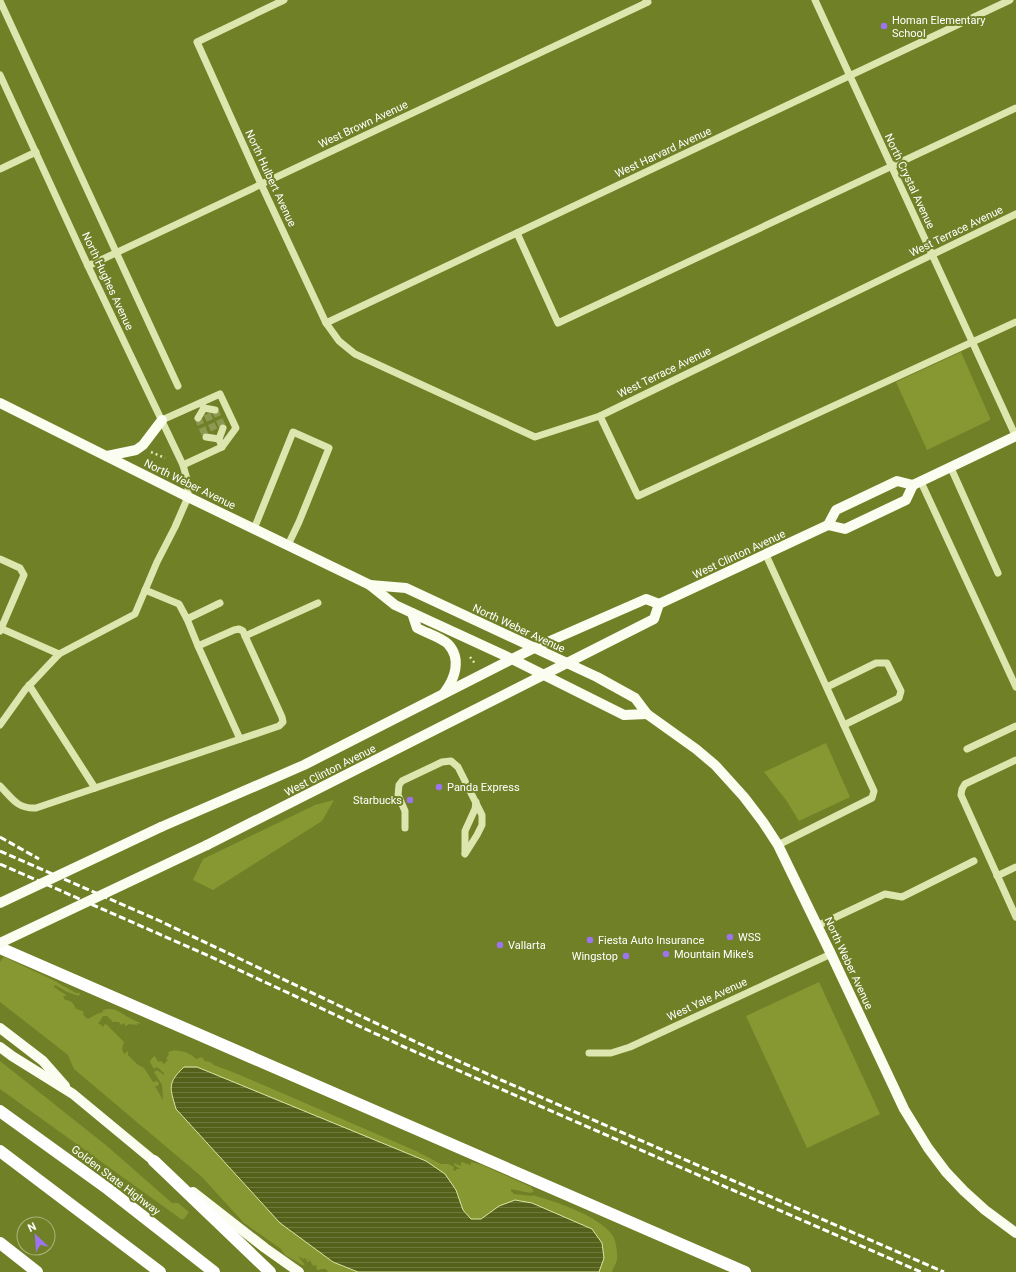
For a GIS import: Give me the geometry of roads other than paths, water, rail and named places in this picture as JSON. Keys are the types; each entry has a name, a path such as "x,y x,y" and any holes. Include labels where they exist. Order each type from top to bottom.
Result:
{"highway":[{"path":"0,948 745,1272"},
{"name":"Golden State Highway","path":"0,1111 108,1189 214,1272"},
{"path":"0,1151 160,1272"},
{"path":"154,1161 270,1272"},
{"path":"0,1243 37,1272"}],"main road":[{"name":"North Weber Avenue","path":"0,403 188,497 370,585 395,605 512,659 624,715 647,714"},
{"path":"107,456 136,450 143,445 162,420"},
{"path":"917,484 897,482 836,510 828,525 845,529 906,500 917,484 1016,436"},
{"name":"West Clinton Avenue","path":"0,903 161,827 304,765 534,648 646,599 659,604 828,525"},
{"name":"North Weber Avenue","path":"370,585 406,588 597,677 635,698 647,714 696,748 720,770 744,797 778,845 818,926 904,1109 928,1148 946,1172 964,1191 985,1210 1016,1233"},
{"name":"West Clinton Avenue","path":"0,943 207,845 654,619 659,604"},
{"path":"412,613 417,628 447,644 456,661 456,668 453,678 443,694"},
{"path":"0,1028 43,1061 73,1094"},
{"path":"0,1047 73,1094 154,1161 265,1248 299,1272"}],"street":[{"name":"North Hulbert Avenue","path":"284,0 198,42 261,184 326,323"},
{"name":"North Crystal Avenue","path":"815,0 1016,436"},
{"name":"West Harvard Avenue","path":"326,323 1010,0"},
{"path":"0,1 178,386"},
{"name":"West Brown Avenue","path":"88,266 647,1"},
{"name":"North Hughes Avenue","path":"0,76 88,266 183,465 188,483 188,497"},
{"path":"517,232 558,323 1016,108"},
{"path":"0,169 36,152"},
{"name":"West Terrace Avenue","path":"326,323 339,341 355,354 535,437 600,416 1016,214"},
{"path":"600,416 638,496 1016,322"},
{"path":"183,465 222,447 236,428 220,394 204,408 198,418"},
{"path":"162,420 204,408 215,410"},
{"path":"206,437 217,436 224,428"},
{"path":"254,529 293,432 329,448 288,545"},
{"path":"217,436 222,447"},
{"path":"951,468 998,573"},
{"path":"917,484 1016,687"},
{"path":"0,725 29,685 59,654 135,614 188,497"},
{"path":"766,555 874,791 872,798 778,845"},
{"path":"0,559 20,568 24,575 0,629 59,654"},
{"path":"145,590 179,604 240,739"},
{"path":"187,619 220,603"},
{"path":"245,636 318,603"},
{"path":"0,786 21,807 28,809 36,808 279,726 283,722 243,631 239,629 234,630 198,646"},
{"path":"827,687 876,663 887,663 901,691 899,698 844,725"},
{"path":"29,685 95,788"},
{"path":"967,749 1016,726"},
{"path":"1016,760 965,784 961,795 1016,917"},
{"path":"405,828 405,811 398,796 399,785 402,781 442,762 451,761 458,767 475,800 482,815 482,825 478,835 464,854 465,831 475,809 475,800"},
{"path":"818,926 885,894 902,897 974,861"},
{"path":"997,876 1016,867"},
{"name":"West Yale Avenue","path":"589,1053 611,1053 630,1047 831,954"}],"tunnel":[{"path":"215,410 223,428"},
{"path":"207,414 215,432"},
{"path":"198,418 206,437"}],"railway":[{"path":"0,837 39,859"},
{"path":"0,851 160,921 418,1043 944,1272"},
{"path":"0,864 209,956 402,1046 921,1272"}],"place":[{"name":"Homan Elementary School","path":"884,26"},
{"name":"Panda Express","path":"439,787"},
{"name":"Starbucks","path":"410,800"},
{"name":"WSS","path":"730,937"},
{"name":"Fiesta Auto Insurance","path":"590,940"},
{"name":"Vallarta","path":"500,945"},
{"name":"Mountain Mike's","path":"666,954"},
{"name":"Wingstop","path":"626,956"}]}
